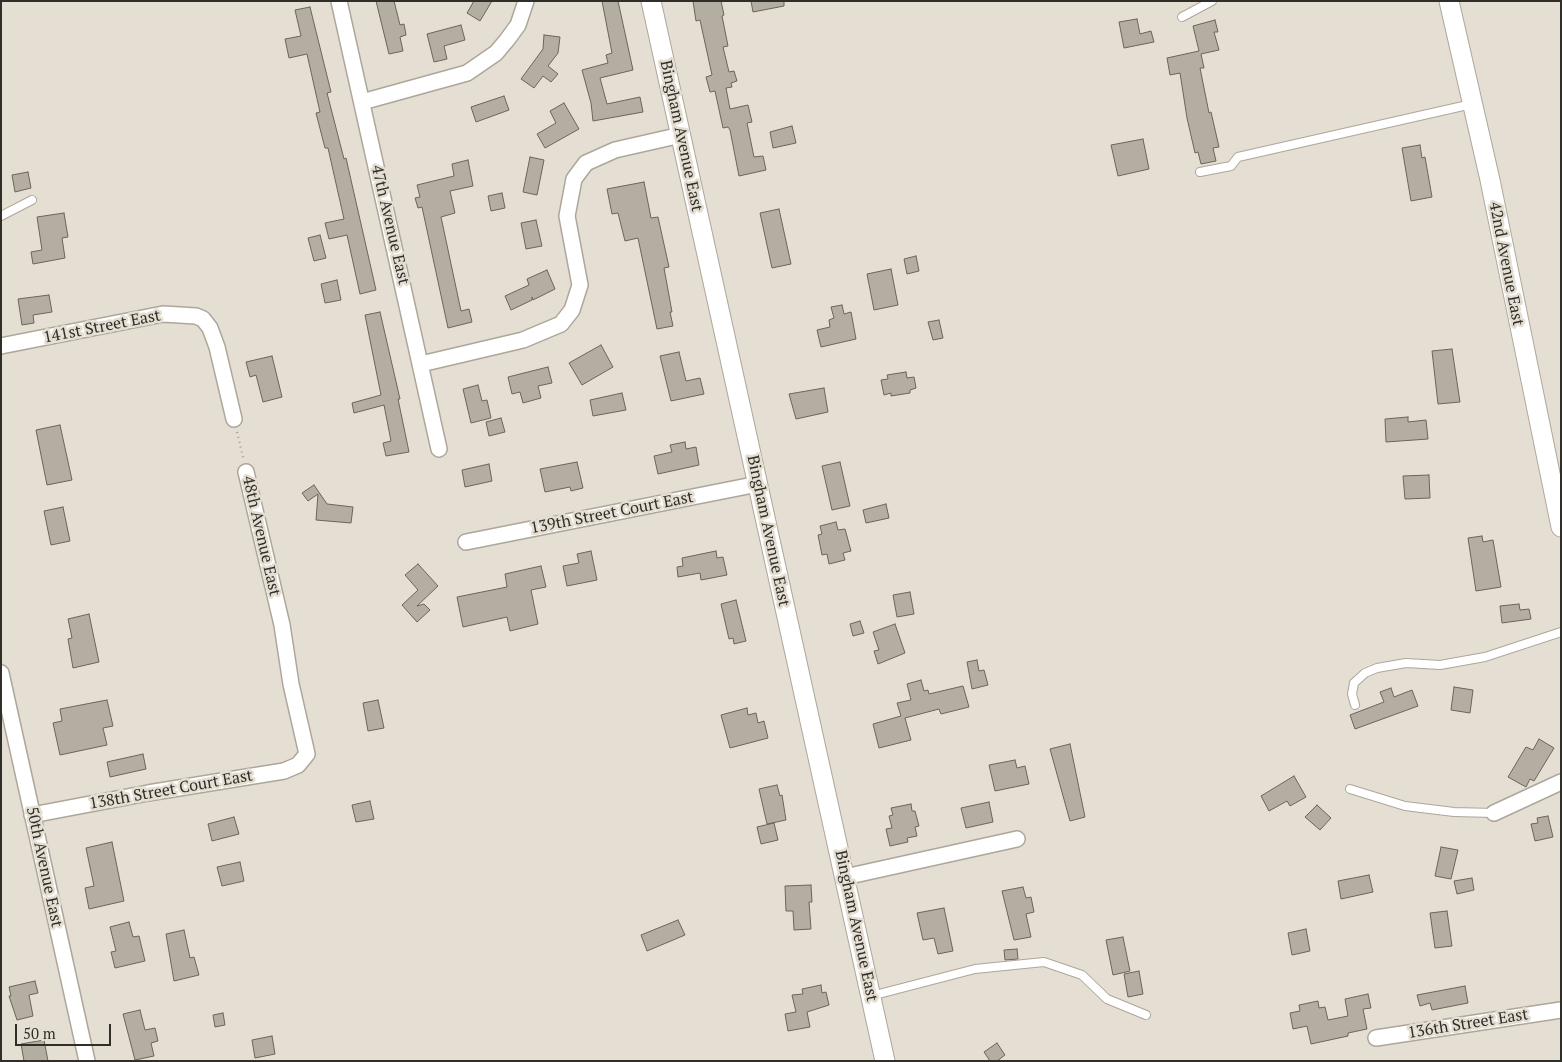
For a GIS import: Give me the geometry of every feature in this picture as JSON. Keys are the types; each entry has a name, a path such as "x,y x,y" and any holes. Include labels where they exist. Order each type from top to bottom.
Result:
{"street":[{"name":"47th Avenue East","path":"340,1 439,450"},
{"path":"362,102 467,73 496,53 507,40 518,25 526,1"},
{"name":"Bingham Avenue East","path":"651,1 885,1061"},
{"name":"42nd Avenue East","path":"1449,1 1561,527"},
{"path":"421,364 523,340 560,324 572,310 580,285 567,216 574,179 586,163 615,150 681,136"},
{"name":"141st Street East","path":"1,346 163,314 188,314 203,319 210,328 217,347 234,419"},
{"name":"48th Avenue East","path":"246,472 282,625 291,684 307,754 305,757"},
{"name":"139th Street Court East","path":"466,542 758,484"},
{"name":"50th Avenue East","path":"1,673 87,1061"},
{"name":"138th Street Court East","path":"32,815 148,793 284,771 298,765 305,757"},
{"path":"1494,813 1561,782"},
{"path":"845,877 1017,839"},
{"name":"136th Street East","path":"1376,1038 1561,1010"}],"lane":[{"path":"1182,17 1212,1"},
{"path":"1200,172 1231,166 1238,157 1472,104"},
{"path":"1,216 32,200"},
{"path":"1355,705 1352,694 1354,683 1365,673 1377,668 1406,663 1440,665 1485,657 1561,632"},
{"path":"1350,789 1405,806 1454,812 1494,813"},
{"path":"871,996 975,969 1044,962 1082,975 1106,999 1146,1015"}],"path":[{"name":"48th Avenue East","path":"234,419 246,472"}],"building":[{"path":"376,1 394,1 400,25 404,24 406,35 400,37 403,51 389,54"},
{"path":"474,1 492,1 480,21 467,13"},
{"path":"602,1 618,1 633,70 600,78 607,104 640,97 643,112 593,121 591,103 582,70 608,63 606,55 612,53"},
{"path":"693,1 721,1 728,46 723,47 729,72 734,71 737,81 731,83 732,87 726,88 730,109 748,105 752,122 747,123 754,157 763,156 766,170 739,176 730,130 728,127 723,128 715,91 710,92 706,77 712,75 700,20 696,21"},
{"path":"751,1 784,1 784,6 753,12"},
{"path":"310,7 331,92 327,93 344,159 346,158 376,290 360,294 347,235 329,239 325,223 344,219 328,148 325,148 316,113 320,112 307,54 289,58 285,39 301,36 295,10"},
{"path":"1137,19 1140,34 1151,31 1154,42 1124,48 1119,22"},
{"path":"1215,20 1218,32 1214,32 1219,50 1201,54 1204,68 1200,68 1209,113 1211,112 1219,147 1213,148 1216,161 1201,164 1198,152 1195,153 1180,73 1170,75 1167,58 1199,51 1193,26"},
{"path":"461,25 465,40 444,46 447,59 434,62 427,34"},
{"path":"544,35 560,37 558,53 548,66 558,74 551,82 543,76 534,88 521,79 543,49"},
{"path":"504,96 509,110 476,122 471,107"},
{"path":"564,103 579,129 545,148 537,134 556,123 550,111"},
{"path":"792,126 796,143 773,148 770,132"},
{"path":"1143,139 1149,169 1118,176 1111,145"},
{"path":"1420,145 1422,158 1425,157 1432,197 1411,201 1402,148"},
{"path":"530,157 544,160 537,195 523,192"},
{"path":"468,160 473,186 450,191 455,213 441,217 461,311 469,309 472,322 448,328 422,207 418,208 415,198 420,197 417,185 454,176 452,164"},
{"path":"28,172 31,188 15,192 12,175"},
{"path":"644,182 651,218 658,217 669,267 664,268 673,326 657,329 638,238 625,241 618,213 612,214 607,189"},
{"path":"502,193 505,208 491,211 488,196"},
{"path":"779,209 791,264 772,268 760,213"},
{"path":"64,213 68,237 62,238 65,258 33,264 31,252 42,250 37,217"},
{"path":"536,220 542,246 526,249 521,223"},
{"path":"320,235 326,258 314,261 308,238"},
{"path":"916,256 919,271 907,274 904,259"},
{"path":"891,269 898,305 874,310 867,274"},
{"path":"547,270 555,289 533,300 532,297 532,300 511,310 505,296 529,285 527,279"},
{"path":"337,280 341,300 325,303 321,284"},
{"path":"49,295 52,312 33,315 34,323 22,325 18,299"},
{"path":"842,305 844,314 851,312 856,339 821,347 817,330 830,327 829,320 834,318 831,307"},
{"path":"380,312 400,399 398,399 409,452 386,456 383,443 391,441 384,405 354,413 352,403 381,395 365,315"},
{"path":"939,320 943,338 933,340 928,322"},
{"path":"601,345 613,367 582,385 569,363"},
{"path":"1452,349 1460,402 1438,404 1432,351"},
{"path":"679,352 686,381 700,378 704,394 671,401 660,356"},
{"path":"272,356 282,397 263,402 256,375 250,377 246,362"},
{"path":"548,367 552,383 538,386 541,398 523,403 520,392 512,394 508,377"},
{"path":"906,372 907,378 914,377 916,388 910,390 910,393 891,396 891,393 884,395 881,380 888,379 887,375"},
{"path":"478,385 482,401 487,400 491,418 471,423 463,389"},
{"path":"824,388 828,412 796,419 789,394"},
{"path":"622,393 626,410 593,416 590,400"},
{"path":"1408,417 1408,422 1426,420 1428,439 1386,442 1385,419"},
{"path":"501,418 505,432 489,436 486,422"},
{"path":"60,425 72,480 47,485 36,430"},
{"path":"685,442 686,449 696,447 699,465 658,474 654,456 672,452 670,445"},
{"path":"577,462 583,488 571,491 570,487 545,492 540,469"},
{"path":"840,462 850,506 832,510 822,466"},
{"path":"489,464 492,481 465,487 462,470"},
{"path":"1429,475 1430,498 1405,499 1403,476"},
{"path":"314,485 327,504 353,507 351,523 316,520 318,494 308,501 302,493"},
{"path":"886,504 889,518 866,523 863,510"},
{"path":"63,507 70,541 51,545 44,511"},
{"path":"836,522 838,530 845,529 851,551 843,553 845,560 829,564 827,554 822,555 818,535 822,534 820,526"},
{"path":"1482,536 1483,542 1493,540 1501,587 1476,591 1468,538"},
{"path":"591,551 597,580 567,586 563,566 579,563 577,554"},
{"path":"716,551 717,558 723,557 727,575 701,580 700,573 678,577 677,567 683,566 682,558"},
{"path":"418,564 438,586 417,606 424,604 430,610 417,622 402,605 418,590 405,575"},
{"path":"541,566 546,587 531,590 538,624 510,631 507,617 463,627 457,597 507,587 505,574"},
{"path":"910,592 914,614 897,617 893,595"},
{"path":"736,600 746,641 734,644 733,638 729,639 721,604"},
{"path":"1519,604 1520,610 1529,609 1531,619 1502,623 1500,606"},
{"path":"89,614 99,662 73,668 68,639 72,638 68,619"},
{"path":"860,621 864,633 853,636 850,624"},
{"path":"895,624 905,653 878,664 874,651 879,650 873,632"},
{"path":"977,660 979,671 984,670 988,685 972,689 967,662"},
{"path":"921,680 924,691 928,690 929,694 963,686 969,707 941,714 939,709 905,718 911,740 879,748 873,724 901,716 897,703 911,700 907,684"},
{"path":"1454,687 1473,690 1470,713 1451,710"},
{"path":"1391,688 1394,697 1412,690 1418,706 1355,729 1350,715 1384,702 1380,692"},
{"path":"107,700 113,726 103,728 107,745 60,755 53,723 62,721 60,709"},
{"path":"378,700 384,728 368,731 363,703"},
{"path":"747,708 748,715 756,713 758,723 764,721 768,738 730,748 721,715"},
{"path":"1539,739 1554,748 1534,781 1530,779 1526,787 1508,777 1526,747 1533,750"},
{"path":"1070,744 1085,817 1070,821 1050,749"},
{"path":"143,754 146,769 110,777 107,762"},
{"path":"1015,760 1017,768 1025,766 1029,784 995,791 989,765"},
{"path":"1294,776 1306,797 1290,806 1287,801 1269,811 1261,796"},
{"path":"777,785 780,796 782,795 786,820 767,824 759,789"},
{"path":"370,801 374,819 356,822 352,805"},
{"path":"989,802 993,822 966,828 961,808"},
{"path":"911,804 919,826 915,827 917,836 907,838 908,842 890,846 886,829 892,828 889,816 893,815 891,808"},
{"path":"1317,805 1331,818 1320,830 1305,817"},
{"path":"1548,816 1553,837 1535,841 1531,824 1538,823 1537,818"},
{"path":"234,817 239,834 212,841 208,824"},
{"path":"774,823 778,840 761,844 757,827"},
{"path":"112,842 124,901 89,909 85,888 94,886 86,848"},
{"path":"1441,847 1458,850 1451,879 1435,876"},
{"path":"240,862 244,881 222,886 217,867"},
{"path":"1369,875 1373,892 1341,899 1338,881"},
{"path":"1472,878 1474,890 1457,894 1454,881"},
{"path":"811,885 812,902 809,902 811,929 794,930 793,911 786,911 785,886"},
{"path":"1023,887 1026,898 1031,897 1034,912 1026,914 1031,937 1014,940 1002,891"},
{"path":"944,908 953,951 938,954 934,938 923,940 917,913"},
{"path":"1447,911 1452,946 1435,948 1430,913"},
{"path":"678,920 685,935 647,951 641,935"},
{"path":"129,922 133,937 139,936 145,961 115,968 111,952 116,951 110,927"},
{"path":"1306,929 1310,951 1292,955 1288,933"},
{"path":"184,930 190,958 194,957 199,975 174,981 166,934"},
{"path":"1123,937 1130,971 1113,975 1106,940"},
{"path":"1017,949 1018,959 1005,960 1004,950"},
{"path":"1139,971 1143,994 1128,997 1124,974"},
{"path":"35,981 38,993 29,995 33,1016 17,1020 9,996 11,996 9,987"},
{"path":"821,985 822,993 826,992 829,1005 807,1012 810,1027 788,1031 785,1014 796,1012 792,995 803,994 802,989"},
{"path":"1465,986 1468,1003 1432,1010 1430,1003 1420,1006 1417,995"},
{"path":"1368,994 1371,1008 1363,1009 1367,1029 1348,1033 1348,1036 1311,1044 1307,1026 1293,1029 1290,1013 1300,1011 1299,1005 1318,1001 1319,1008 1325,1007 1328,1020 1348,1016 1345,999"},
{"path":"140,1010 145,1030 155,1028 158,1041 151,1043 154,1056 135,1060 123,1014"},
{"path":"223,1013 225,1025 215,1027 213,1015"},
{"path":"272,1036 275,1054 255,1058 252,1040"},
{"path":"44,1040 48,1061 24,1061 21,1044"},
{"path":"997,1043 1005,1055 997,1061 990,1061 984,1052"}]}
